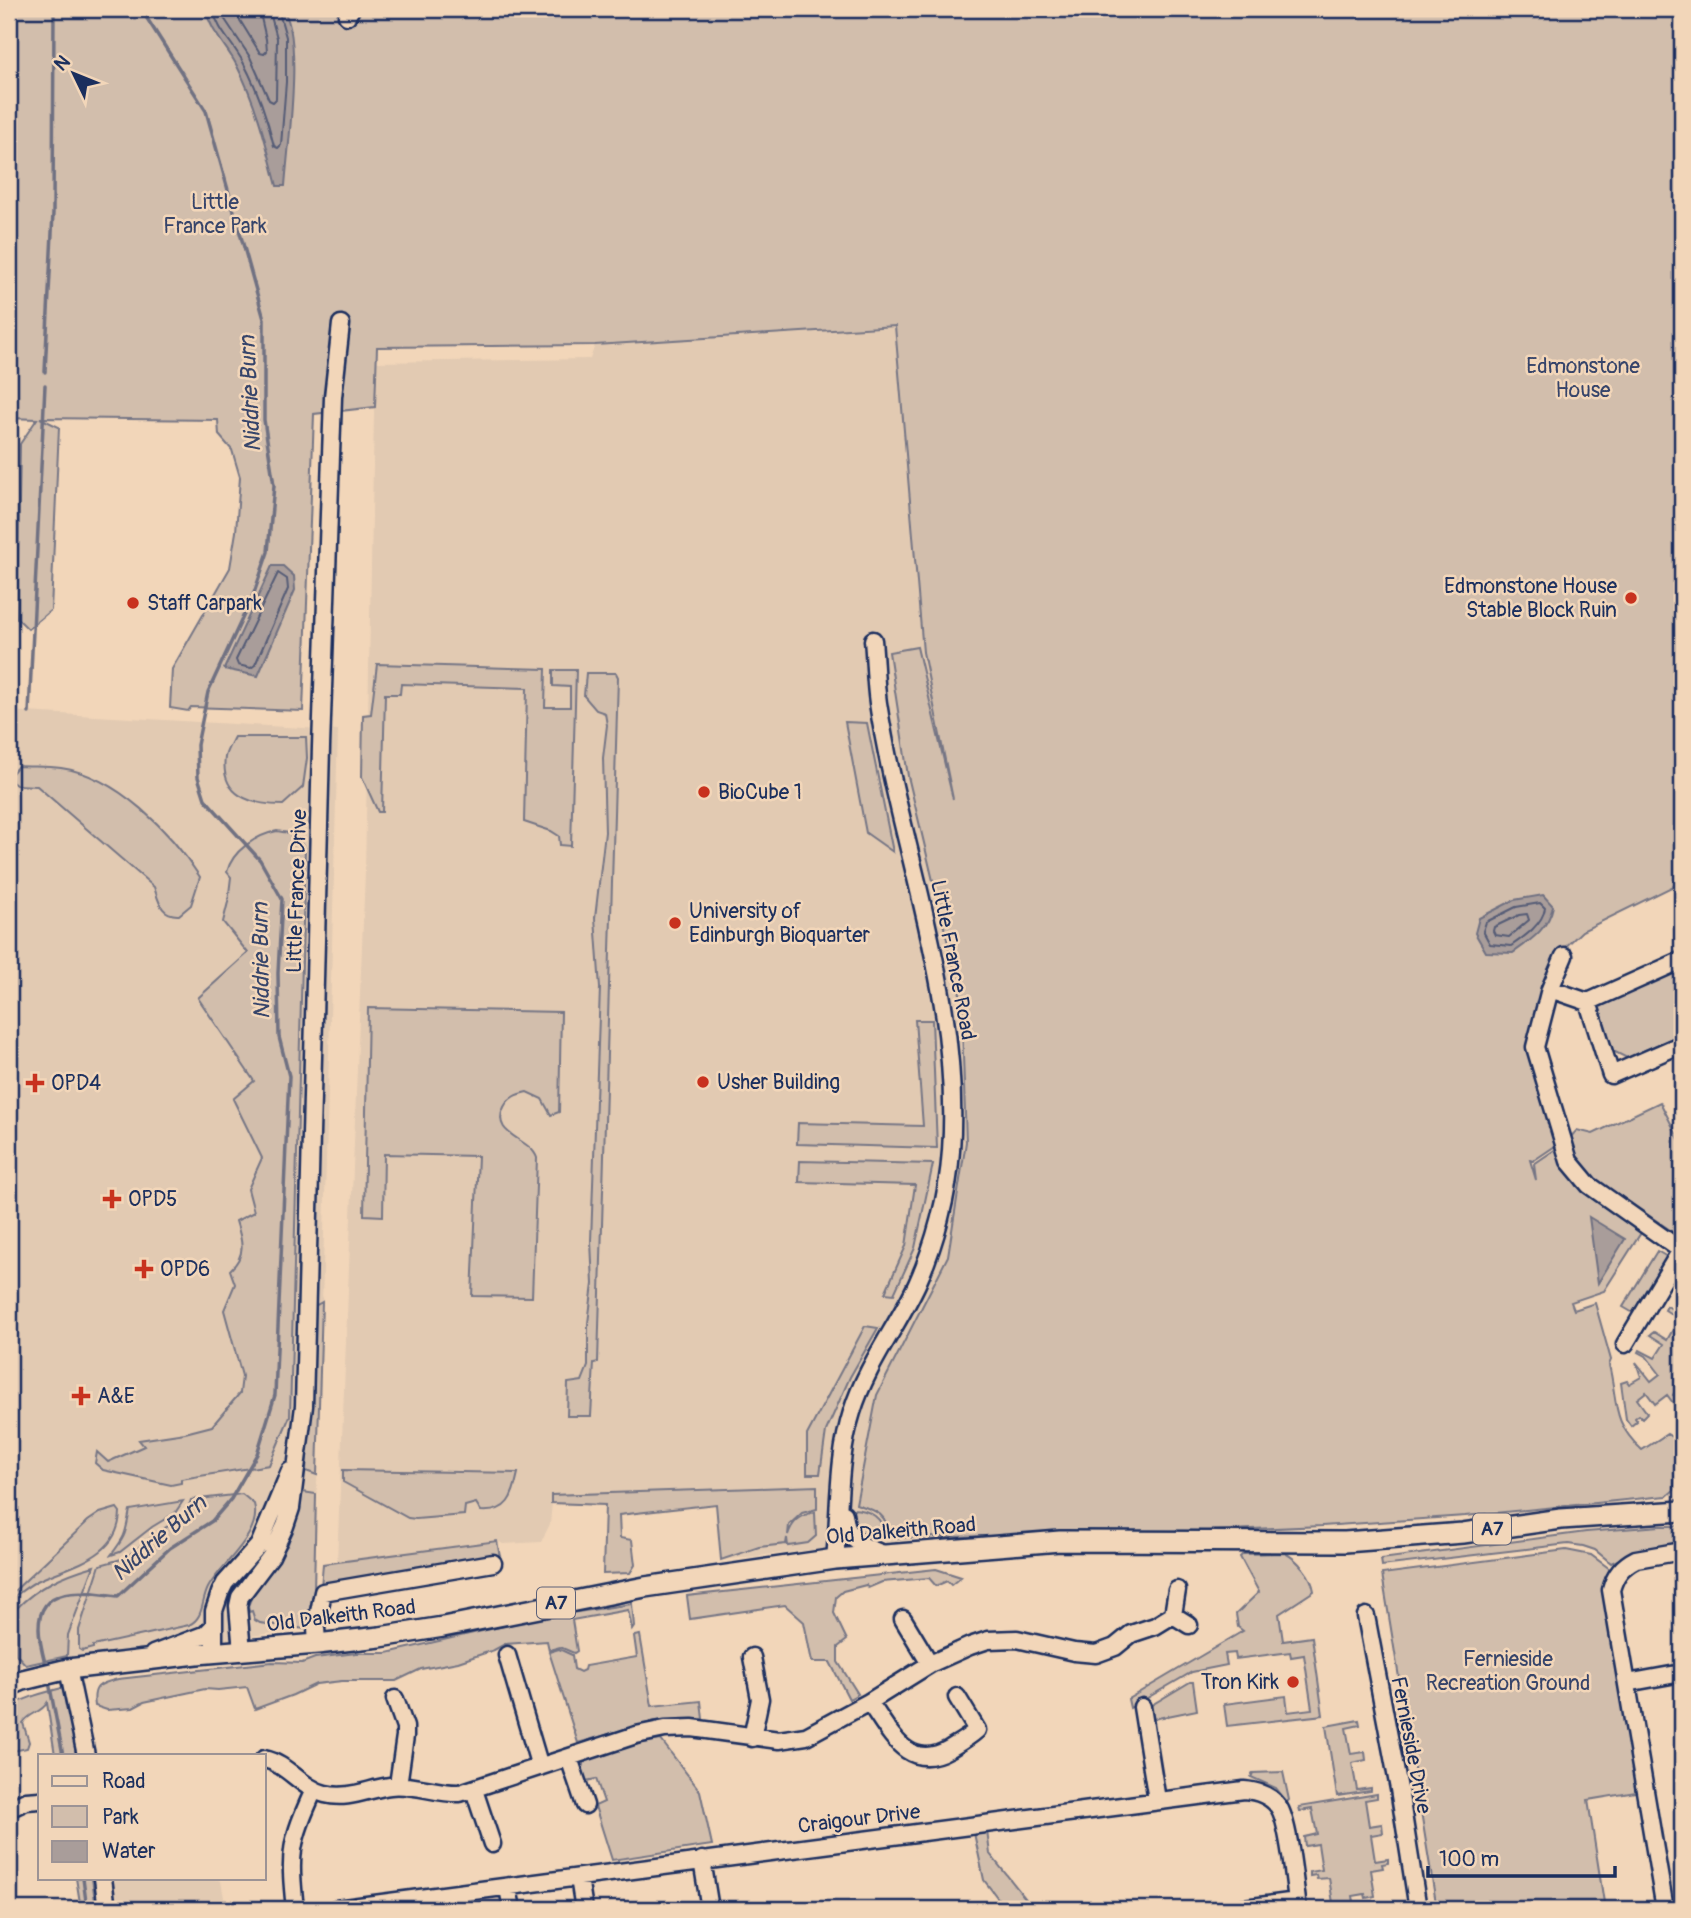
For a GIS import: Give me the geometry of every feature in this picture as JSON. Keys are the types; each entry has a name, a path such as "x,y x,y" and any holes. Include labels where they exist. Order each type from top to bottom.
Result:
{"main road":[{"name":"Old Dalkeith Road","path":"9,1686 65,1669 317,1644 443,1627 538,1606 645,1587 835,1559 1060,1541 1346,1542 1463,1533 1561,1519 1682,1511"}],"street":[{"name":"Little France Drive","path":"242,1651 238,1606 240,1597 271,1556 291,1508 303,1406 333,397 341,324"},
{"name":"Little France Road","path":"835,1559 844,1452 852,1411 917,1283 933,1241 947,1184 951,1150 951,1074 944,1004 891,773 878,701 873,639"},
{"path":"1564,956 1550,989 1535,1047 1569,1161 1589,1185 1682,1250 1625,1344"},
{"path":"1550,989 1588,1002 1682,960"},
{"path":"1588,1002 1611,1075 1682,1044"},
{"name":"Little France Drive","path":"214,1653 214,1611 220,1593 259,1545 296,1459"},
{"name":"Little France Road","path":"841,1480 845,1522 850,1537 862,1546 886,1555"},
{"path":"1665,1909 1611,1590 1619,1573 1636,1559 1682,1551"},
{"path":"317,1644 316,1628 323,1592 493,1563"},
{"path":"266,1760 281,1765 314,1790 334,1796 348,1796 398,1786 447,1794 474,1790 636,1735 665,1729 692,1728 779,1740 806,1736 869,1702 930,1664 970,1646 1004,1638 1030,1640 1074,1652 1096,1654 1115,1647 1131,1634 1155,1626 1173,1615 1177,1590"},
{"path":"1173,1615 1189,1625"},
{"path":"903,1619 930,1664"},
{"name":"Old Dalkeith Road","path":"131,1661 206,1634 214,1626"},
{"name":"Fernieside Drive","path":"1365,1626 1418,1909"},
{"path":"507,1655 540,1767"},
{"path":"752,1657 760,1699 752,1738"},
{"path":"65,1669 86,1754"},
{"path":"1627,1683 1682,1673"},
{"path":"869,1702 894,1738 911,1754 932,1756 982,1732 957,1697"},
{"path":"395,1699 405,1727 398,1786"},
{"path":"1142,1707 1157,1800"},
{"path":"569,1758 585,1805"},
{"path":"295,1909 291,1855 298,1824 314,1790"},
{"path":"474,1790 492,1844"},
{"name":"Craigour Drive","path":"336,1909 1244,1790 1261,1793 1281,1809 1297,1905"},
{"path":"9,1809 26,1801 38,1800"},
{"path":"702,1860 710,1909"},
{"path":"579,1878 584,1909"},
{"path":"103,1880 107,1909"},
{"path":"508,1888 512,1909"},
{"path":"1236,1909 1297,1905"}],"shaded area":[{"name":"University of Edinburgh Bioquarter","path":"895,326 923,652 962,843 1003,973 912,1539 721,1560 716,1504 619,1515 620,1538 632,1540 635,1565 630,1573 603,1574 605,1505 552,1503 550,1524 541,1542 503,1544 496,1540 337,1563 365,872 375,362 590,359 595,345"},
{"path":"9,711 338,730 314,1592 305,1629 9,1667"},
{"path":"111,1880 218,1880 221,1881 226,1909 115,1909"}],"green space":[{"path":"9,9 1682,9 1682,882 1582,931 1557,955 1534,1014 1532,1047 1558,1144 1533,1161 1530,1160 1536,1180 1534,1164 1559,1147 1577,1186 1644,1228 1604,1291 1571,1302 1574,1310 1595,1303 1611,1360 1609,1365 1617,1410 1632,1440 1642,1450 1667,1434 1678,1441 1674,1490 1667,1496 1465,1516 1322,1526 1162,1533 890,1538 887,1524 880,1515 856,1504 877,1395 948,1256 966,1142 961,998 908,776 889,652 917,647 953,799 923,652 895,326 595,345 377,347 375,407 314,414 303,711 191,707 188,711 170,708 172,669 230,568 236,532 240,477 232,450 219,435 218,420 40,418 59,427 51,610 28,629 17,618 20,444 37,419 9,418"},
{"path":"377,664 546,669 545,707 570,707 570,687 553,686 553,670 576,670 571,846 560,845 559,836 551,831 524,822 527,688 401,684 400,694 385,694 382,812 378,812 362,777 363,715 371,714"},
{"path":"586,673 616,673 618,677 598,1362 594,1363 591,1416 567,1416 568,1383 582,1381 588,1366 588,1323 593,1284 591,1241 600,988 595,918 605,832 603,758 607,725 605,713 596,710 584,696"},
{"path":"845,722 867,723 893,852 866,833"},
{"path":"234,737 306,737 307,758 303,787 283,805 260,803 240,796 227,781 225,770 226,755"},
{"path":"18,766 56,767 82,773 122,794 141,809 174,842 200,877 191,905 179,915 164,911 154,887 37,786 16,785 12,782 11,774"},
{"path":"277,831 294,834 305,849 290,1416 269,1465 181,1479 181,1483 171,1485 103,1470 95,1463 97,1452 108,1462 144,1446 139,1440 212,1426 240,1393 242,1376 224,1310 235,1284 230,1270 239,1259 242,1247 236,1221 254,1212 248,1189 262,1158 233,1099 254,1081 198,998 248,953 223,922 228,902 231,877 227,872 230,864 246,845"},
{"path":"1682,966 1682,1034 1627,1058 1613,1051 1598,1005"},
{"path":"368,1008 561,1012 559,1112 551,1115 542,1099 527,1092 508,1101 501,1117 506,1130 527,1145 537,1158 532,1297 472,1296 478,1156 384,1154 383,1216 364,1215"},
{"path":"915,1020 932,1020 937,1148 797,1144 798,1123 923,1126"},
{"path":"1660,1102 1682,1145 1682,1238 1582,1170 1567,1141 1577,1130 1593,1134"},
{"path":"800,1161 933,1164 915,1248 894,1294 885,1293 906,1246 915,1185 799,1182"},
{"path":"1657,1251 1669,1258 1635,1314 1623,1307"},
{"path":"322,1302 317,1475 306,1471 315,1306"},
{"path":"1667,1306 1681,1314 1682,1312 1682,1380 1673,1395 1682,1401 1682,1404 1677,1408 1667,1395 1655,1404 1646,1392 1637,1399 1647,1413 1642,1418 1639,1415 1635,1418 1637,1421 1631,1426 1626,1419 1621,1383 1627,1381 1629,1384 1641,1377 1636,1362 1651,1381 1660,1374 1646,1356 1639,1352 1640,1350 1655,1358 1664,1344 1650,1335 1654,1332 1667,1340 1679,1319 1665,1310"},
{"path":"865,1326 878,1328 850,1377 826,1431 820,1474 807,1474 807,1435"},
{"path":"343,1470 518,1473 508,1502 497,1509 481,1511 476,1503 465,1506 464,1515 416,1519 408,1518 343,1482"},
{"path":"817,1486 817,1509 802,1513 789,1525 788,1535 797,1520 815,1512 816,1536 808,1543 788,1546 787,1538 786,1544 759,1547 721,1560 716,1504 619,1515 620,1538 632,1540 635,1565 630,1573 603,1574 605,1505 551,1503 551,1495"},
{"path":"303,1492 316,1494 314,1592 305,1629 260,1623 255,1620 252,1611 249,1612 248,1606 288,1544"},
{"path":"242,1494 254,1504 252,1527 247,1538 208,1588 200,1614 194,1622 82,1651 79,1649 79,1630 100,1565 125,1558 161,1530 181,1519 191,1500"},
{"path":"183,1501 175,1513 120,1552 111,1555 125,1534 130,1510"},
{"path":"117,1508 120,1512 118,1528 102,1550 91,1558 37,1581 9,1599 9,1596 88,1521 100,1513"},
{"path":"851,1509 875,1516 885,1531 886,1538 860,1533 854,1524"},
{"path":"1682,1526 1682,1544 1638,1551 1611,1563 1595,1550 1568,1544 1382,1566 1381,1559 1586,1532"},
{"path":"497,1541 500,1557 321,1587 323,1564"},
{"name":"Fernieside Recreation Ground","path":"1566,1550 1591,1555 1610,1569 1605,1585 1636,1792 1588,1800 1605,1909 1437,1909 1382,1574"},
{"path":"1285,1553 1304,1569 1314,1591 1279,1614 1283,1641 1312,1637 1323,1715 1227,1726 1224,1704 1286,1696 1288,1712 1312,1709 1304,1655 1291,1657 1290,1652 1236,1659 1235,1653 1225,1654 1227,1665 1192,1672 1130,1708 1128,1699 1243,1631 1238,1627 1236,1614 1259,1592 1240,1557 1243,1554"},
{"path":"94,1566 68,1635 67,1656 26,1665 16,1654 16,1609 52,1582"},
{"path":"936,1569 961,1577 951,1585 947,1581 936,1586 929,1578 882,1582 868,1588 866,1585 843,1591 836,1597 834,1613 847,1640 838,1647 838,1662 858,1694 849,1699 830,1662 812,1662 804,1622 785,1605 690,1619 687,1596"},
{"path":"632,1604 632,1629 628,1610 572,1620 577,1651 574,1653 560,1647 549,1650 547,1641 505,1644 458,1662 421,1669 396,1681 316,1684 255,1709 247,1687 205,1689 144,1702 133,1708 107,1710 95,1706 98,1686 118,1679 272,1662 302,1663 315,1658 356,1653 387,1653 543,1617"},
{"path":"640,1635 652,1706 701,1701 703,1719 655,1721 578,1743 549,1652 559,1649 572,1655 574,1669 580,1672 585,1666 637,1657 634,1636"},
{"path":"1193,1682 1197,1710 1153,1719 1150,1706"},
{"path":"62,1688 70,1714 76,1754 55,1754 47,1703 23,1723 29,1742 27,1748 9,1752 9,1707"},
{"path":"1359,1720 1360,1725 1346,1728 1351,1754 1365,1752 1366,1760 1352,1763 1357,1790 1371,1788 1371,1791 1337,1796 1326,1726"},
{"path":"661,1740 700,1791 712,1845 612,1860 595,1806 604,1802 596,1779 586,1781 582,1767 586,1760 637,1744"},
{"path":"1283,1772 1289,1800 1287,1802 1276,1788 1251,1777 1253,1773"},
{"path":"1377,1794 1377,1798 1365,1800 1369,1826 1382,1824 1383,1833 1371,1835 1375,1861 1388,1859 1388,1863 1382,1864 1383,1868 1371,1870 1375,1896 1353,1896 1355,1908 1376,1905 1377,1909 1322,1909 1321,1905 1333,1903 1329,1878 1317,1879 1316,1875 1310,1876 1310,1872 1322,1870 1318,1844 1305,1846 1304,1837 1317,1834 1312,1809 1300,1811 1299,1807"},
{"path":"987,1831 990,1854 1029,1903 1030,1909 1006,1909 984,1880 974,1833"},
{"path":"76,1880 92,1880 96,1909 81,1909"}],"water":[{"path":"206,9 281,9 288,20 292,40 293,92 285,186 277,186 250,95 237,66 211,25"},
{"path":"272,566 283,566 294,576 295,590 258,676 224,669"},
{"path":"1543,895 1553,906 1548,921 1538,933 1513,953 1486,952 1475,933 1479,918 1514,900"},
{"path":"1589,1217 1625,1239 1598,1283 1597,1276"}],"waterway":[{"path":"45,372 53,213 54,9"},
{"name":"Niddrie Burn","path":"46,1667 39,1628 41,1613 47,1603 67,1593 118,1596 170,1548 212,1521 231,1499 257,1454 275,1395 289,1076 279,1037 278,973 282,899 260,860 205,799 198,777 197,745 208,692 254,593 268,552 274,485 264,420 264,319 206,111 141,9"},
{"path":"29,713 45,385"},
{"path":"49,1682 63,1754"},
{"path":"83,1880 87,1909"}],"place":[{"name":"Edmonstone House Stable Block Ruin","path":"1631,598"},
{"name":"Staff Carpark","path":"133,603"},
{"name":"BioCube 1","path":"704,792"},
{"name":"University of Edinburgh Bioquarter","path":"675,923"},
{"name":"Usher Building","path":"703,1082"},
{"name":"OPD4","path":"35,1083"},
{"name":"OPD5","path":"112,1199"},
{"name":"OPD6","path":"144,1269"},
{"name":"A&E","path":"81,1396"},
{"name":"Tron Kirk","path":"1293,1682"}],"park label":[{"name":"Little France Park","path":"215,214"},
{"name":"Edmonstone House","path":"1583,378"}]}
